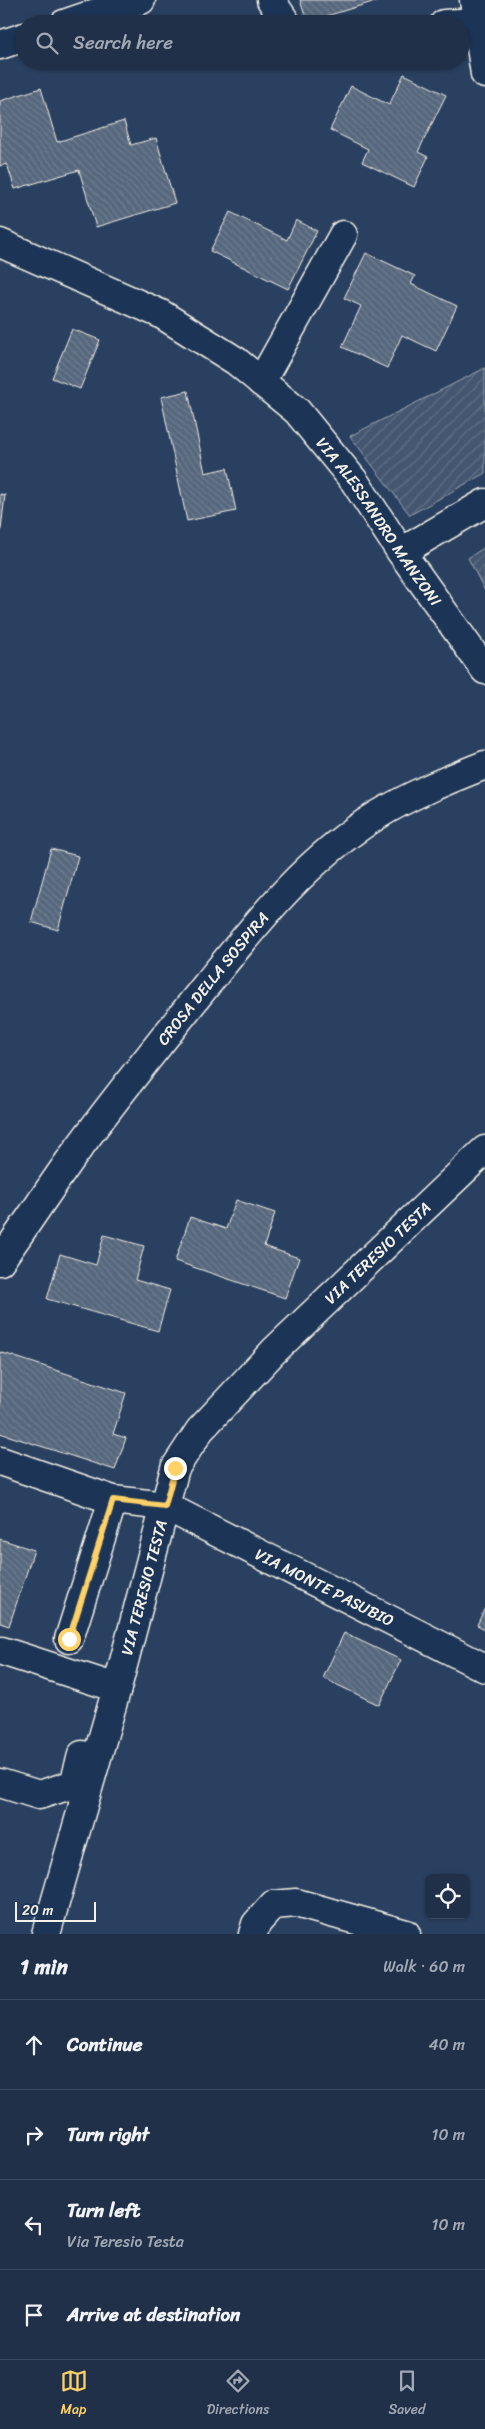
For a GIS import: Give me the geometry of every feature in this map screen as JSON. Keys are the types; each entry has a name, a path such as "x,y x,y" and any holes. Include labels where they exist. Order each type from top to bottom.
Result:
{"street":[{"path":"90,15 125,3 141,0"},
{"path":"271,0 280,15"},
{"path":"475,11 485,74"},
{"path":"0,46 15,40"},
{"path":"261,382 343,235"},
{"name":"VIA ALESSANDRO MANZONI","path":"0,243 160,314 236,361 302,418 355,482 401,552 485,670"},
{"path":"401,552 485,503"},
{"name":"CROSA DELLA SOSPIRA","path":"0,1261 78,1150 144,1064 263,915 298,878 334,846 374,817 418,792 485,766"},
{"name":"VIA TERESIO TESTA","path":"46,1934 109,1686 175,1468 200,1430 274,1351 485,1150"},
{"path":"0,1461 113,1500 165,1506"},
{"path":"69,1639 113,1500"},
{"name":"VIA MONTE PASUBIO","path":"165,1506 485,1668"},
{"path":"0,1783 39,1795 74,1784 109,1686 2,1651"},
{"path":"253,1934 256,1924 273,1905 296,1903 406,1934"}],"shaded area":[{"path":"485,368 485,473 410,515 350,436"},
{"path":"485,547 485,591 468,558"}],"building":[{"path":"300,0 379,0 330,15 305,15"},
{"path":"404,74 446,95 418,152 428,157 414,187 362,162 368,149 330,130 351,86 389,105"},
{"path":"41,88 57,142 124,121 131,145 156,138 175,203 96,227 79,170 15,189 7,164 0,166 0,101"},
{"path":"230,212 287,240 296,220 317,231 288,289 210,251"},
{"path":"366,253 415,276 411,284 457,306 436,351 402,335 387,368 342,347 361,306 344,298"},
{"path":"72,329 100,340 80,389 52,378"},
{"path":"188,391 205,473 227,468 236,511 187,521 161,397"},
{"path":"0,494 5,495 0,538"},
{"path":"51,849 78,856 58,930 31,922"},
{"path":"236,1200 275,1213 264,1246 299,1258 285,1298 175,1261 190,1217 226,1229"},
{"path":"104,1235 144,1246 135,1280 170,1290 158,1331 47,1299 60,1254 96,1265"},
{"path":"0,1352 126,1393 113,1434 126,1438 115,1470 0,1433"},
{"path":"0,1539 34,1550 9,1626 0,1623"},
{"path":"485,1608 485,1629 477,1625"},
{"path":"344,1633 401,1660 379,1705 323,1678"}],"route":[{"path":"69,1639 113,1500 165,1506 175,1468"}]}
